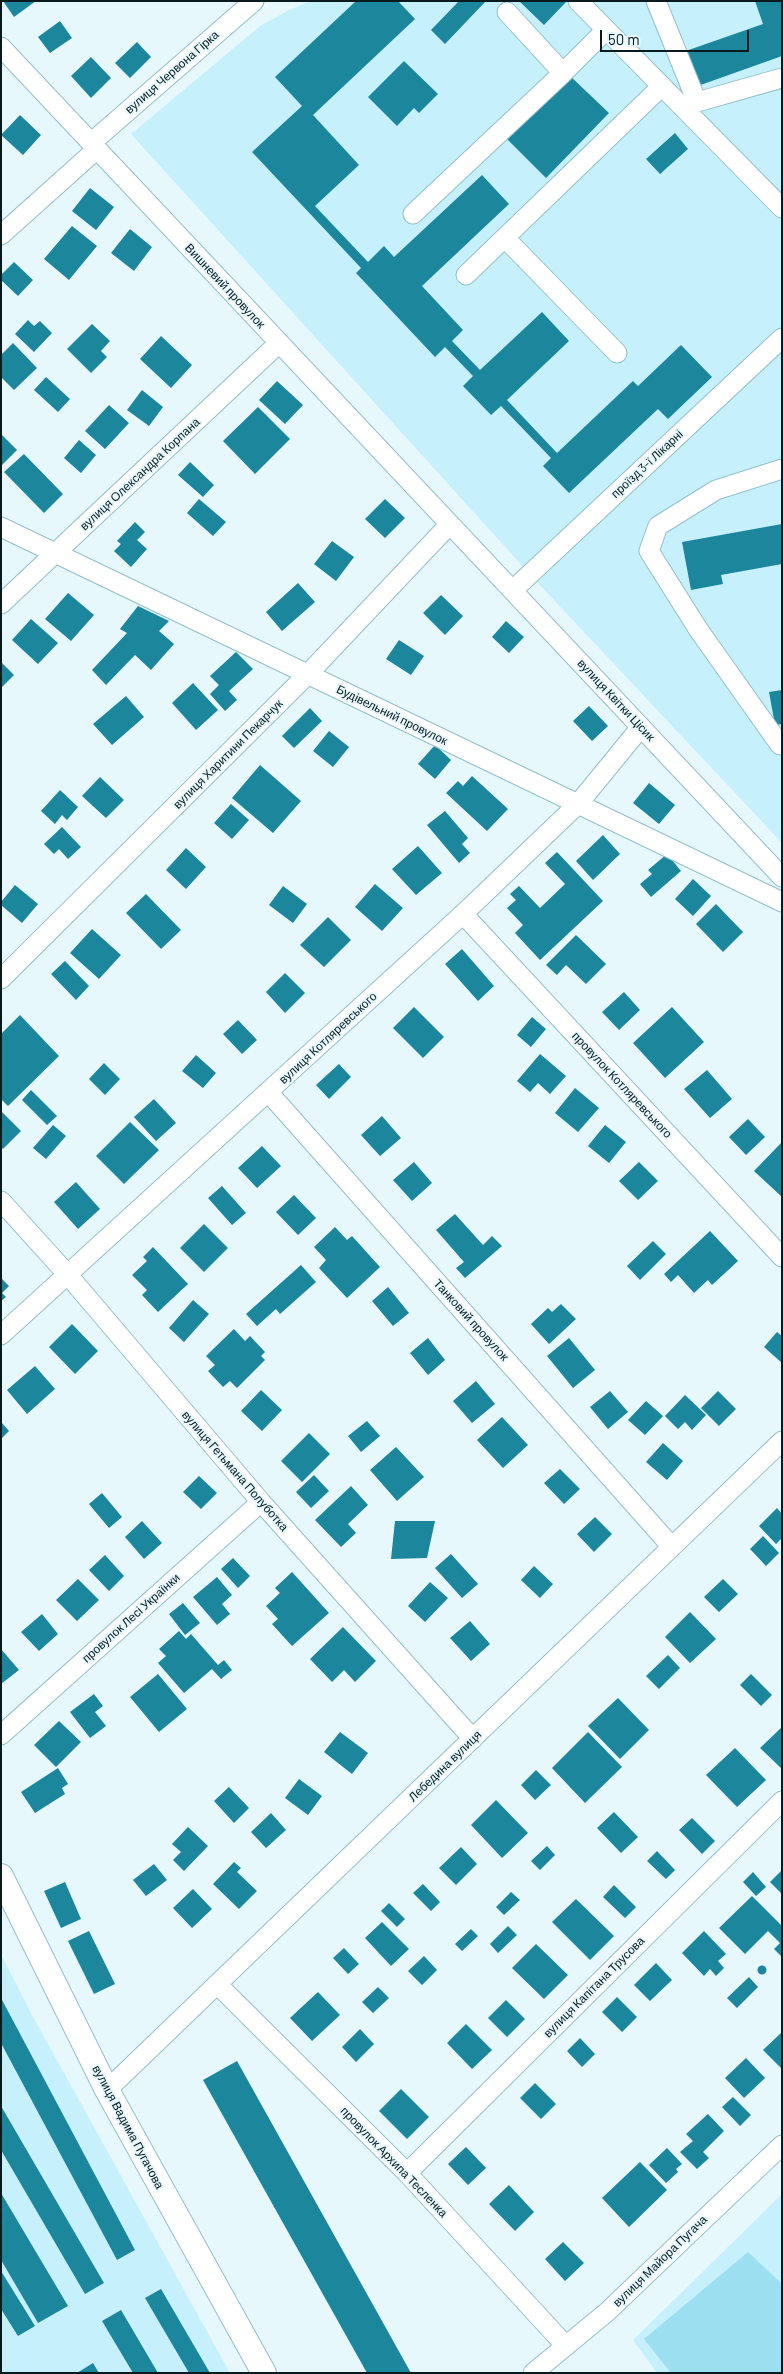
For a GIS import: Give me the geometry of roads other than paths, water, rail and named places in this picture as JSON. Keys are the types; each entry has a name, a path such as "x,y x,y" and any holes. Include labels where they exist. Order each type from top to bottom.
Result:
{"main road":[{"name":"вулиця Вадима Пугачова","path":"1,1876 107,2090 264,2373"}],"street":[{"name":"вулиця Червона Гірка","path":"1,235 94,146 254,1"},
{"path":"578,1 782,208"},
{"path":"656,1 697,102 782,78"},
{"path":"507,12 563,73"},
{"path":"413,214 606,30"},
{"name":"Вишневий провулок","path":"1,47 450,524"},
{"path":"466,275 662,86"},
{"path":"505,238 617,353"},
{"name":"проїзд 3-ї Лікарні","path":"513,590 782,338"},
{"name":"вулиця Олександра Корпана","path":"1,604 279,343"},
{"path":"780,745 698,629 649,551 658,526 716,490 782,469"},
{"name":"вулиця Квітки Цісик","path":"450,524 782,877"},
{"name":"вулиця Харитини Пекарчук","path":"1,979 308,674 450,524"},
{"name":"Будівельний провулок","path":"1,527 782,902"},
{"name":"вулиця Котляревського","path":"1,1335 269,1093 463,914 578,804 640,727"},
{"name":"провулок Котляревського","path":"463,914 782,1257"},
{"name":"Танковий провулок","path":"269,1093 672,1547"},
{"name":"вулиця Гетьмана Полуботка","path":"1,1201 68,1275 261,1502 473,1739"},
{"name":"Лебедина вулиця","path":"107,2090 782,1441"},
{"name":"провулок Лесі Українки","path":"1,1735 261,1502"},
{"name":"вулиця Капітана Трусова","path":"407,2173 782,1801"},
{"name":"провулок Архипа Тесленка","path":"218,1984 407,2173 565,2345"},
{"name":"вулиця Майора Пугача","path":"533,2373 607,2312 782,2145"}]}
